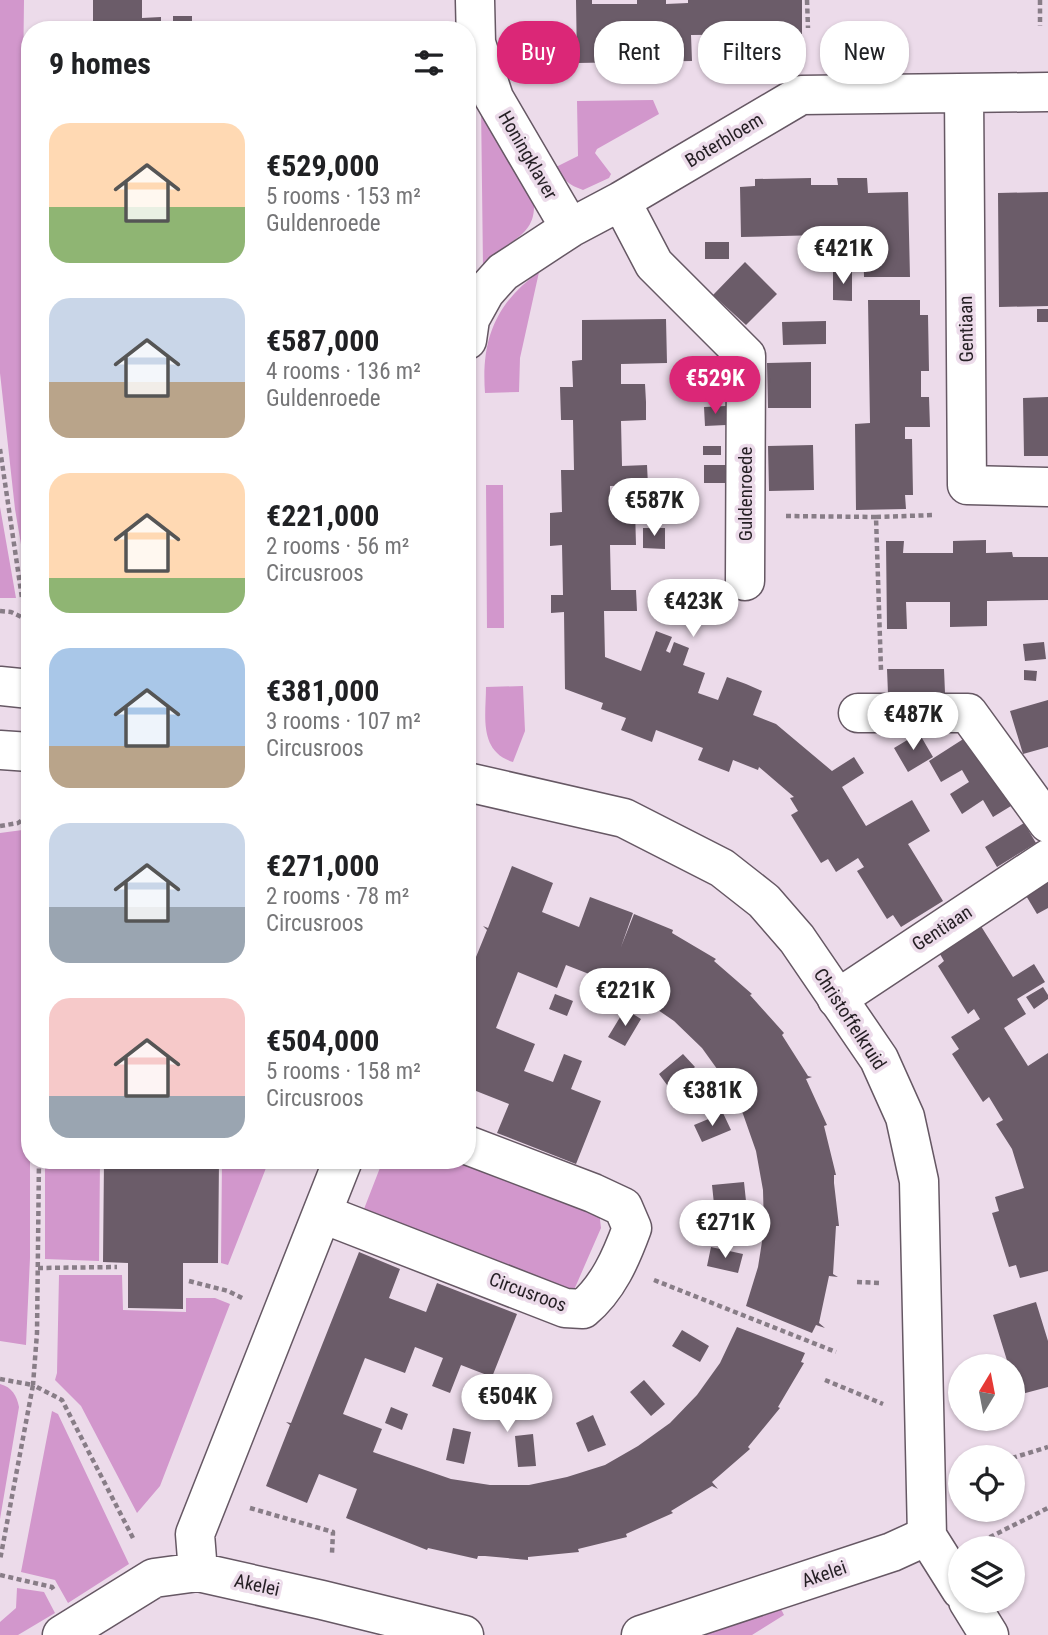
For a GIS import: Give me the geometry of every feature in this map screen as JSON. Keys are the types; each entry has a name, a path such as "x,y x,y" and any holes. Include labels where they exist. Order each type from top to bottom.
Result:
{"street":[{"name":"Honingklaver","path":"473,21 475,0"},
{"name":"Honingklaver","path":"476,55 494,98 570,228"},
{"name":"Boterbloem","path":"476,310 485,292 503,272 570,228 801,95 1048,92"},
{"name":"Gentiaan","path":"964,93 967,485"},
{"name":"Guldenroede","path":"621,201 654,264 746,356 745,581"},
{"path":"967,485 1048,487"},
{"path":"0,686 21,688"},
{"path":"870,713 968,713 1048,823"},
{"path":"0,750 21,751"},
{"name":"Christoffelkruid","path":"476,784 624,818 722,868 764,901 797,939 879,1059 905,1117 919,1181 927,1536"},
{"name":"Gentiaan","path":"837,999 1048,859"},
{"name":"Circusroos","path":"323,1214 565,1308 583,1309 592,1302 617,1266 632,1228 623,1207 476,1149"},
{"path":"198,1572 195,1534 340,1169"},
{"path":"927,1536 948,1569"},
{"name":"Akelei","path":"641,1635 892,1552 927,1536"},
{"name":"Akelei","path":"62,1635 154,1578 198,1572 464,1635"},
{"path":"975,1613 989,1635"}],"path":[{"path":"807,0 808,28"},
{"path":"1040,0 1040,26"},
{"path":"0,449 21,591"},
{"path":"744,515 876,517 942,514 967,485"},
{"path":"870,713 876,517"},
{"path":"0,611 21,616"},
{"path":"0,826 21,821"},
{"path":"0,1560 33,1385 39,1169"},
{"path":"617,1266 836,1352"},
{"path":"38,1268 117,1267"},
{"path":"189,1281 228,1291 282,1318"},
{"path":"0,1379 33,1385 62,1400 154,1578"},
{"path":"825,1380 925,1422"},
{"path":"1025,1454 1048,1447"},
{"path":"210,1497 333,1532 332,1553"},
{"path":"927,1536 974,1545 1048,1508"}],"shaded area":[{"path":"0,0 24,0 24,21 21,21 21,544 0,373"},
{"path":"653,100 659,114 597,149 595,153 611,174 609,178 583,190 564,179 556,167 578,156 577,101"},
{"path":"481,105 534,204 532,220 524,232 483,267"},
{"path":"539,272 520,358 519,392 485,393 486,356 494,324 512,296"},
{"path":"486,485 503,485 504,628 487,628"},
{"path":"0,507 16,598 0,598"},
{"path":"523,686 525,731 513,762 494,750 489,741 485,720 486,687"},
{"path":"21,830 21,1169 30,1169 26,1345 0,1341 0,833"},
{"path":"476,1164 599,1211 601,1228 574,1290 562,1289 364,1209 380,1169 476,1169"},
{"path":"45,1169 100,1169 99,1261 45,1259"},
{"path":"222,1169 266,1169 228,1265 221,1263"},
{"path":"59,1275 122,1275 123,1310 186,1312 186,1298 215,1298 230,1304 160,1486 137,1513 81,1406 55,1380"},
{"path":"0,1384 13,1392 19,1407 0,1519"},
{"path":"52,1411 58,1414 129,1564 68,1603 55,1580 21,1572"},
{"path":"17,1588 44,1592 55,1613 18,1635 0,1635 0,1622 16,1608"},
{"path":"778,1603 784,1615 752,1635 680,1635"}],"building":[{"path":"93,0 142,0 142,18 161,17 161,21 93,21"},
{"path":"576,0 592,0 592,4 637,4 637,0 666,0 666,4 688,3 688,0 802,0 802,21 698,21 698,35 691,35 692,61 684,61 684,21 594,21 594,63 580,63 580,21 576,21"},
{"path":"173,16 192,16 192,21 173,21"},
{"path":"811,178 811,185 838,185 837,178 867,178 868,193 908,192 910,277 864,277 863,234 741,237 740,187 755,186 755,179"},
{"path":"1048,192 1048,306 999,307 998,193"},
{"path":"705,242 729,242 729,259 705,259"},
{"path":"745,262 777,294 746,325 713,295"},
{"path":"833,272 852,272 852,301 833,300"},
{"path":"868,300 920,300 920,315 928,315 929,371 921,371 921,397 929,397 930,427 905,427 905,439 912,439 913,495 905,495 906,509 856,510 855,424 870,423"},
{"path":"1037,309 1048,309 1048,322 1037,322"},
{"path":"666,319 667,363 621,364 621,384 645,384 646,402 646,420 621,421 622,466 647,465 648,485 610,486 610,510 635,509 636,545 610,545 611,590 636,590 637,611 604,611 605,657 641,671 656,631 672,637 666,651 670,653 674,642 689,648 683,665 705,673 698,693 718,700 727,677 746,684 762,691 753,715 776,724 832,771 854,757 864,773 842,787 866,826 912,800 930,831 908,844 943,901 901,927 893,915 887,919 857,871 864,867 858,858 836,872 828,859 821,863 791,815 798,811 790,798 794,797 759,767 758,770 733,760 729,772 698,760 703,748 656,730 652,742 621,730 626,718 601,709 603,703 565,689 564,612 551,613 551,595 563,595 562,545 550,546 550,513 562,512 561,470 574,470 573,420 561,420 560,387 573,387 572,361 582,360 582,320"},
{"path":"826,321 826,344 783,345 782,322"},
{"path":"811,362 811,408 768,408 767,363"},
{"path":"1048,397 1048,456 1024,456 1023,398"},
{"path":"726,406 726,425 705,426 704,407"},
{"path":"813,445 814,490 769,491 768,446"},
{"path":"703,446 721,446 721,455 703,455"},
{"path":"704,465 730,465 730,483 704,483"},
{"path":"643,528 665,528 665,549 643,548"},
{"path":"986,540 986,553 1012,552 1013,557 1048,557 1048,600 987,601 987,626 950,627 950,602 906,602 907,629 887,629 886,541 904,541 903,553 953,553 953,541"},
{"path":"1044,642 1046,659 1025,661 1023,644"},
{"path":"887,669 944,669 945,693 888,694"},
{"path":"1024,670 1037,671 1036,681 1024,680"},
{"path":"1048,700 1048,747 1023,754 1010,711"},
{"path":"919,733 933,757 908,772 894,748"},
{"path":"968,736 1011,806 993,817 983,800 962,814 950,794 969,782 962,770 941,782 929,761"},
{"path":"1024,823 1036,843 997,867 985,847"},
{"path":"512,866 553,883 542,912 579,927 590,897 633,913 621,947 634,914 673,930 672,933 716,959 714,961 752,994 750,995 784,1033 782,1035 808,1076 812,1077 806,1079 827,1125 824,1126 836,1175 834,1183 839,1226 836,1226 833,1274 838,1277 829,1276 819,1323 825,1328 816,1325 812,1333 746,1306 758,1267 764,1229 763,1190 756,1151 743,1114 725,1080 702,1048 674,1021 642,999 607,981 566,965 557,988 518,972 496,1028 535,1044 524,1071 553,1082 564,1054 582,1061 571,1089 601,1101 576,1164 497,1133 509,1104 476,1091 476,957 487,930 483,926 488,928"},
{"path":"1048,880 1048,908 1037,914 1025,894"},
{"path":"979,923 1013,977 1034,964 1045,982 1017,999 1026,1014 1004,1028 1028,1066 1048,1053 1048,1271 1020,1278 1016,1265 1009,1267 992,1213 999,1211 995,1197 1024,1188 1012,1149 996,1124 1003,1120 989,1097 983,1102 952,1054 959,1049 951,1037 980,1019 974,1009 968,1014 938,966 944,961 937,949"},
{"path":"1043,987 1048,999 1034,1009 1026,997"},
{"path":"555,994 573,1001 567,1016 549,1009"},
{"path":"625,1009 641,1019 625,1046 608,1037"},
{"path":"683,1054 695,1067 670,1089 659,1074"},
{"path":"723,1113 731,1130 702,1142 694,1125"},
{"path":"104,1169 219,1169 218,1263 183,1263 183,1309 128,1308 128,1263 103,1262"},
{"path":"744,1182 746,1201 714,1204 712,1185"},
{"path":"711,1247 743,1254 738,1273 707,1266"},
{"path":"359,1252 400,1269 389,1298 426,1312 437,1283 517,1314 492,1377 461,1365 450,1393 432,1386 443,1358 415,1347 405,1373 365,1358 343,1414 382,1429 373,1452 451,1479 490,1485 529,1485 605,1465 670,1423 697,1395 720,1363 737,1327 805,1353 801,1362 804,1363 778,1407 780,1408 748,1447 750,1449 712,1482 718,1489 712,1486 671,1511 673,1513 626,1534 627,1537 578,1549 579,1552 528,1557 528,1560 485,1556 478,1556 477,1559 428,1548 427,1550 346,1518 357,1489 319,1474 307,1503 266,1486 290,1425 286,1422 291,1423"},
{"path":"1036,1302 1048,1341 1048,1387 1026,1393 1026,1354 1005,1354 993,1315"},
{"path":"682,1330 709,1346 700,1362 672,1346"},
{"path":"644,1380 665,1404 651,1416 630,1392"},
{"path":"391,1407 408,1414 402,1430 385,1423"},
{"path":"593,1415 606,1445 588,1452 576,1423"},
{"path":"453,1428 471,1432 464,1464 446,1460"},
{"path":"533,1434 536,1466 518,1467 515,1436"}]}
